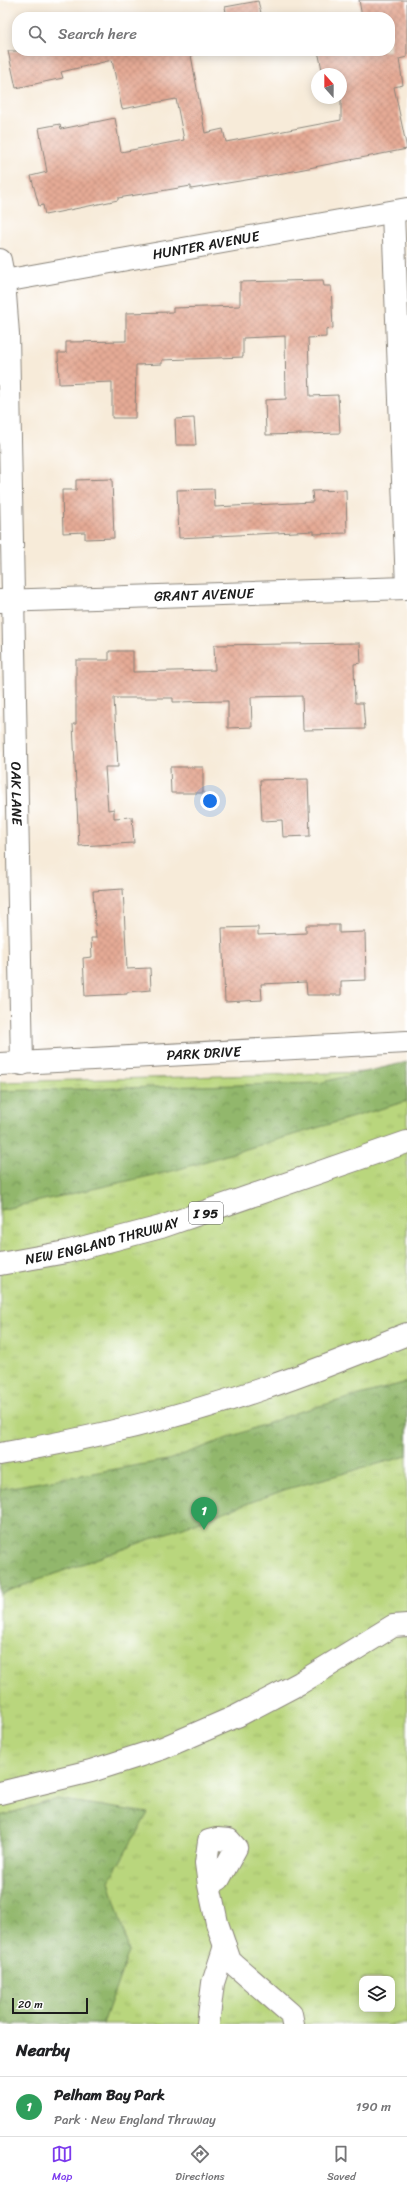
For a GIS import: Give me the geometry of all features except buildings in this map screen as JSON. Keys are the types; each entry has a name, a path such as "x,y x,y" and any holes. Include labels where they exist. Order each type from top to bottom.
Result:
{"main road":[{"name":"HUNTER AVENUE","path":"2,271 400,210"},
{"path":"400,210 407,588"},
{"name":"OAK LANE","path":"2,271 8,334 7,601 22,1064"},
{"name":"GRANT AVENUE","path":"7,601 407,588"},
{"name":"PARK DRIVE","path":"0,1064 407,1042"},
{"name":"NEW ENGLAND THRUWAY","path":"0,1264 66,1252 161,1227 407,1142"},
{"path":"0,1454 78,1440 167,1417 261,1390 407,1334"},
{"path":"0,1793 91,1771 170,1745 237,1716 393,1626 407,1625"},
{"path":"209,1886 217,1923 230,1961 291,2014 293,2024"},
{"path":"208,2024 213,1983 225,1946"}],"green space":[{"path":"407,1062 407,1101 176,1170 0,1210 0,1091 318,1083"},
{"path":"407,1071 407,2024 0,2024 0,1082"},
{"path":"407,1382 407,1456 287,1489 0,1594 0,1489 168,1460 298,1412"},
{"path":"57,1799 148,1813 109,1881 129,1951 103,2024 0,2024 0,1816"}],"place":[{"name":"Pelham Bay Park","path":"204,1530"}]}
